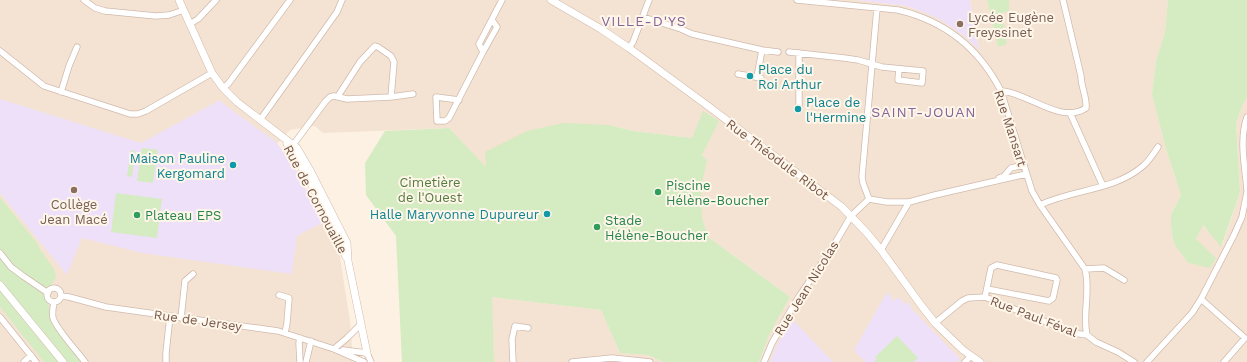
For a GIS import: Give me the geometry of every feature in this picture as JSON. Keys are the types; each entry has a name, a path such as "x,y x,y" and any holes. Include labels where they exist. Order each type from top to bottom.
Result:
{"main road":[{"name":"Rue de Cornouaille","path":"179,0 212,73 223,88 236,102 293,145 311,172 347,243 348,261 367,353"},
{"name":"Rue Théodule Ribot","path":"551,0 602,29 630,48 829,197 851,216 867,233 935,323 955,343 980,362"},
{"name":"Rue de Cornouaille","path":"283,137 306,175 329,219 348,261"},
{"path":"0,285 63,362"}],"street":[{"path":"84,0 96,8 112,12 156,16 169,15 184,10"},
{"path":"190,24 198,20 216,0"},
{"path":"223,88 228,84 290,0"},
{"path":"260,120 337,12 342,0"},
{"path":"459,100 436,97 437,122 445,121 449,118 459,100 484,52 479,44 502,0"},
{"path":"630,48 649,0"},
{"name":"Rue Mansart","path":"797,0 898,10 939,25 958,37 972,50 994,77 1001,91 1032,191 1040,206 1085,269"},
{"path":"1001,91 1010,92 1042,106 1070,112 1080,112 1086,108 1087,102 1063,0"},
{"path":"877,8 862,177 869,200 909,202 1026,174"},
{"path":"643,17 692,34 762,50 778,52"},
{"path":"338,96 357,66 371,48 375,46 391,56 394,62 391,97"},
{"path":"61,92 68,66 76,47"},
{"path":"738,74 759,77 762,50"},
{"path":"0,51 44,86 130,114 138,114 146,111 212,73"},
{"path":"788,52 851,59 882,67 923,71 922,82 898,80 899,69"},
{"path":"799,53 799,105"},
{"path":"293,145 330,97 338,96 347,99 391,97 413,94"},
{"path":"1070,112 1104,186"},
{"path":"1147,362 1192,313 1234,236 1242,217 1247,191 1243,141 1244,125 1247,117"},
{"path":"1040,206 1050,200 1104,186 1131,175 1145,165 1158,147"},
{"path":"994,182 1004,176 1011,168 1024,165"},
{"name":"Rue Jean Nicolas","path":"764,362 788,312 834,245 851,216 869,200"},
{"path":"881,250 909,202"},
{"path":"0,253 11,266 23,276 48,293"},
{"path":"985,297 991,268 997,265 1057,280 1053,298 1049,301 987,289"},
{"path":"1087,336 1085,325 1087,279 1085,269 1104,268 1124,280"},
{"path":"180,318 185,281 193,274"},
{"path":"48,293 55,289 60,292 59,300 54,302"},
{"path":"48,293 48,299 54,302"},
{"path":"279,295 289,298 285,333"},
{"name":"Rue de Jersey","path":"60,296 106,307 278,331 334,349 364,362"},
{"name":"Rue Paul Féval","path":"935,323 962,301 968,298 985,297 1073,334 1087,336 1134,362"},
{"path":"1201,299 1245,338 1224,362"},
{"path":"54,302 52,316 63,334 85,362"},
{"path":"166,362 170,316"},
{"path":"0,317 36,362"},
{"path":"334,349 360,325"},
{"path":"513,362 512,339 515,326 528,328"},
{"path":"300,338 300,362"},
{"path":"306,362 311,341"},
{"name":"Rue de Jersey","path":"334,349 367,353"},
{"path":"367,353 371,362"},
{"path":"24,362 31,355"},
{"path":"965,362 971,356"},
{"path":"572,362 612,358 650,362"}],"shaded area":[{"path":"0,0 856,0 906,6 923,12 939,19 963,35 979,49 970,0 987,0 998,46 1007,44 1002,13 1009,11 1009,0 1168,0 1165,32 1156,61 1152,94 1166,149 1181,195 1171,215 1171,227 1174,244 1188,263 1210,267 1196,239 1202,225 1222,246 1240,192 1236,123 1247,97 1247,362 759,362 769,335 790,297 708,237 702,217 701,189 707,160 702,155 718,121 692,138 633,131 609,125 486,168 449,128 323,133 315,126 290,130 277,144 291,160 339,251 350,321 353,362 82,362 51,323 49,306 43,295 41,251 38,248 38,244 0,197"},
{"name":"Lycée Eugène Freyssinet","path":"856,0 970,0 979,50 963,35 939,19 923,12 906,6"},
{"path":"0,99 141,143 220,100 275,141 289,158 325,225 320,224 297,236 292,274 142,253 82,238 67,275 0,193"},
{"path":"887,292 894,301 899,297 905,305 908,301 912,309 960,359 957,362 865,362 854,350"},
{"path":"491,297 601,310 620,353 648,355 663,362 494,362"},
{"path":"0,307 29,342 44,362 0,362"},
{"path":"791,318 833,362 770,362"}],"green space":[{"path":"987,0 1009,0 1009,11 1002,13 1007,44 998,47"},
{"path":"1168,0 1247,0 1247,97 1236,123 1240,192 1221,247 1203,225 1196,239 1216,258 1210,268 1188,263 1174,244 1171,227 1171,215 1181,195 1166,149 1152,94 1156,61 1165,32"},
{"name":"Stade Hélène-Boucher","path":"703,111 719,121 702,155 707,160 701,189 702,217 708,237 790,297 769,335 759,362 663,362 648,355 620,353 601,310 492,297 494,362 402,362 396,236 366,195 365,163 385,131 449,128 486,167 485,152 527,131 564,123 609,125 633,131 692,138"},
{"name":"Plateau EPS","path":"142,148 158,150 153,183 137,181"},
{"path":"131,150 135,151 132,177 127,176"},
{"name":"Plateau EPS","path":"116,193 162,199 157,238 111,232"},
{"path":"0,197 38,244 39,248 54,269 56,278 43,295 49,306 51,323 82,362 44,362 0,307"},
{"path":"897,336 918,358 913,362 874,362 877,359 875,357"}],"place":[{"name":"Lycée Eugène Freyssinet","path":"960,24"},
{"name":"Place du Roi Arthur","path":"750,76"},
{"name":"Place de l'Hermine","path":"798,109"},
{"name":"Maison Pauline Kergomard","path":"233,165"},
{"name":"Collège Jean Macé","path":"74,190"},
{"name":"Piscine Hélène-Boucher","path":"658,192"},
{"name":"Halle Maryvonne Dupureur","path":"547,214"},
{"name":"Plateau EPS","path":"137,215"},
{"name":"Stade Hélène-Boucher","path":"597,227"}],"district":[{"name":"VILLE-D'YS","path":"644,21"},
{"name":"SAINT-JOUAN","path":"924,112"}],"park label":[{"name":"Cimetière de l'Ouest","path":"430,190"}]}
